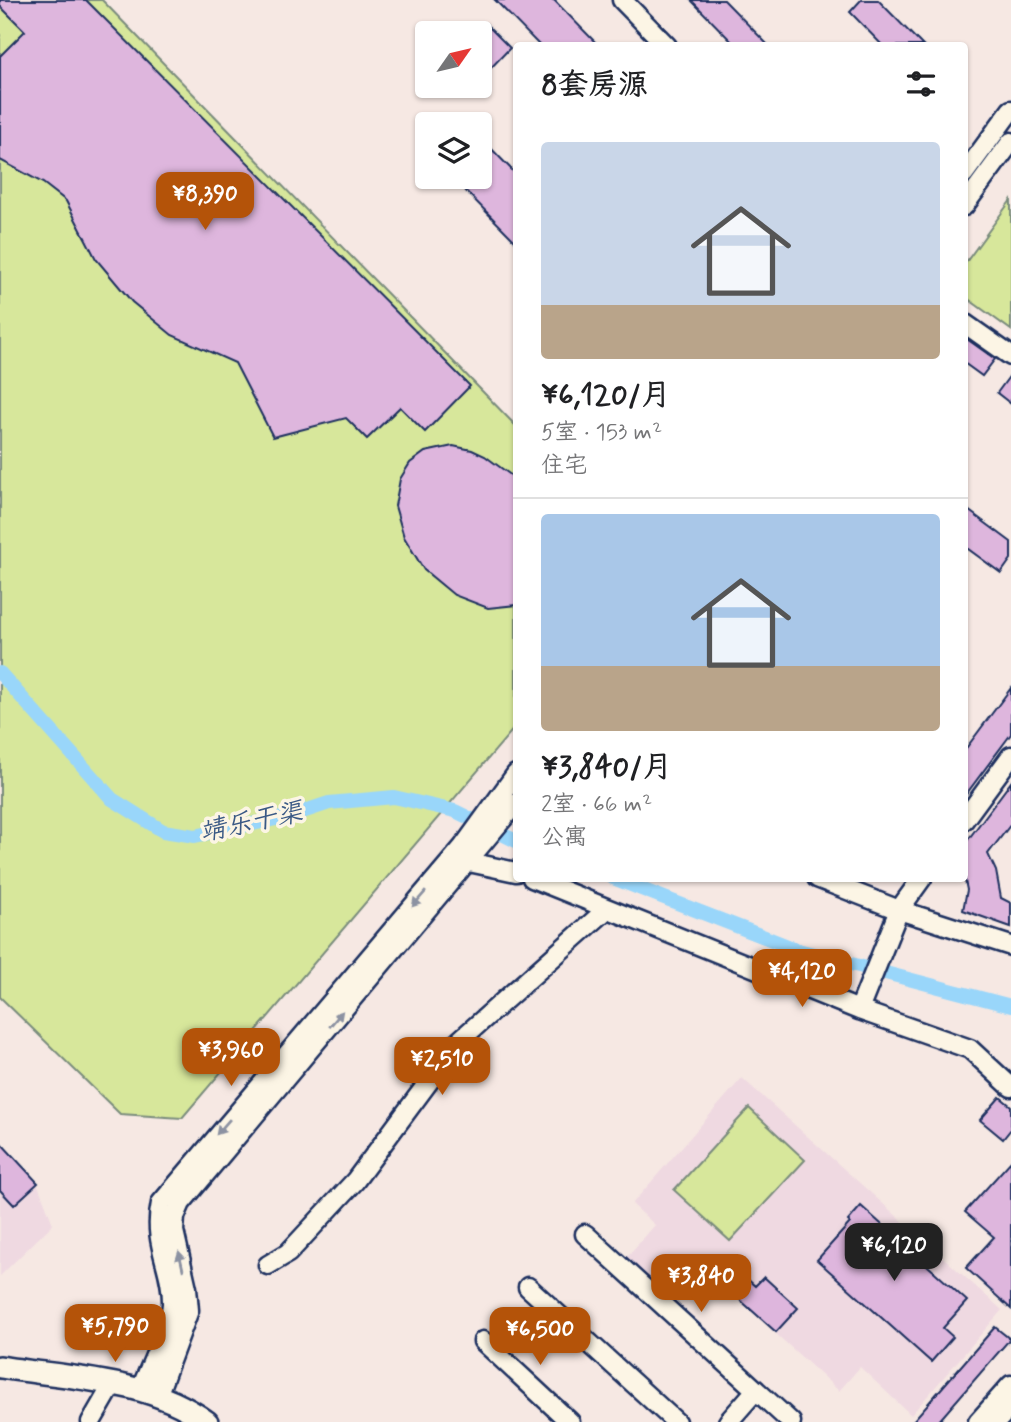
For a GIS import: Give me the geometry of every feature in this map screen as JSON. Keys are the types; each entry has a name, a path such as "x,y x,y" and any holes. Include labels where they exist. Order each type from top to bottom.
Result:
{"main road":[{"path":"0,1367 113,1384 192,1410 207,1422"}],"street":[{"path":"622,0 663,42"},
{"path":"968,169 1011,110"},
{"path":"968,201 1011,142"},
{"path":"968,326 1011,356"},
{"path":"968,815 1011,756"},
{"path":"149,1394 188,1310 187,1288 174,1231 180,1203 469,854 498,814 513,781"},
{"path":"498,814 513,805"},
{"path":"469,854 513,871"},
{"path":"542,882 606,910 862,1002 970,1049 1011,1087"},
{"path":"827,882 899,910 1011,946"},
{"path":"862,1002 899,910 919,882"},
{"path":"268,1265 288,1252 355,1181 459,1041 606,910"},
{"path":"585,1234 791,1422"},
{"path":"528,1287 676,1422"},
{"path":"483,1341 570,1422"},
{"path":"91,1422 113,1384"},
{"path":"978,1422 1011,1385"},
{"path":"728,1422 756,1390"},
{"path":"996,1422 1011,1406"}],"shaded area":[{"path":"742,1078 1002,1310 911,1415 860,1367 839,1391 698,1263 666,1298 624,1260 655,1225 632,1204"},
{"path":"0,1142 36,1180 53,1224 0,1276"}],"green space":[{"path":"0,0 102,0 513,423 513,730 182,1118 120,1114 0,997"},
{"path":"1011,200 1011,330 968,299 968,259"},
{"path":"749,1108 805,1160 730,1241 674,1190"}],"building":[{"path":"0,0 86,0 470,386 425,432 400,407 367,439 346,418 273,437 235,363 172,335 132,302 96,259 66,201 43,183 0,160 0,56 25,31 0,6"},
{"path":"495,0 554,0 595,42 536,42"},
{"path":"691,0 724,0 765,42 732,42"},
{"path":"861,0 878,0 919,42 879,42 850,12"},
{"path":"492,30 510,48 492,67"},
{"path":"492,149 513,171 513,239 464,189 492,189"},
{"path":"968,340 995,359 982,376 968,366"},
{"path":"1011,374 1011,404 997,393"},
{"path":"453,446 472,450 513,477 513,605 488,608 454,595 424,570 404,537 395,506 400,479 410,463 425,452"},
{"path":"968,510 1011,542 1011,559 1001,573 968,549"},
{"path":"1011,688 1011,734 968,792 968,746"},
{"path":"1011,782 1011,824 988,854 996,871 1001,898 1011,903 1011,927 963,910 967,890 965,882 968,882 968,840"},
{"path":"1000,1097 1011,1106 1011,1129 1003,1139 980,1120"},
{"path":"0,1142 38,1183 14,1205 0,1190"},
{"path":"1011,1161 1011,1309 966,1268 994,1237 965,1212"},
{"path":"861,1206 967,1301 943,1328 953,1337 931,1362 817,1260 850,1223 848,1221"},
{"path":"725,1259 755,1286 764,1277 798,1308 776,1332 711,1274"},
{"path":"995,1327 1010,1339 938,1422 912,1422"}],"waterway":[{"name":"靖乐干渠","path":"0,673 112,799 163,831 195,836 290,816 329,803 394,797 455,811 513,840"},
{"name":"靖乐干渠","path":"623,882 798,950 1011,1006"}]}
